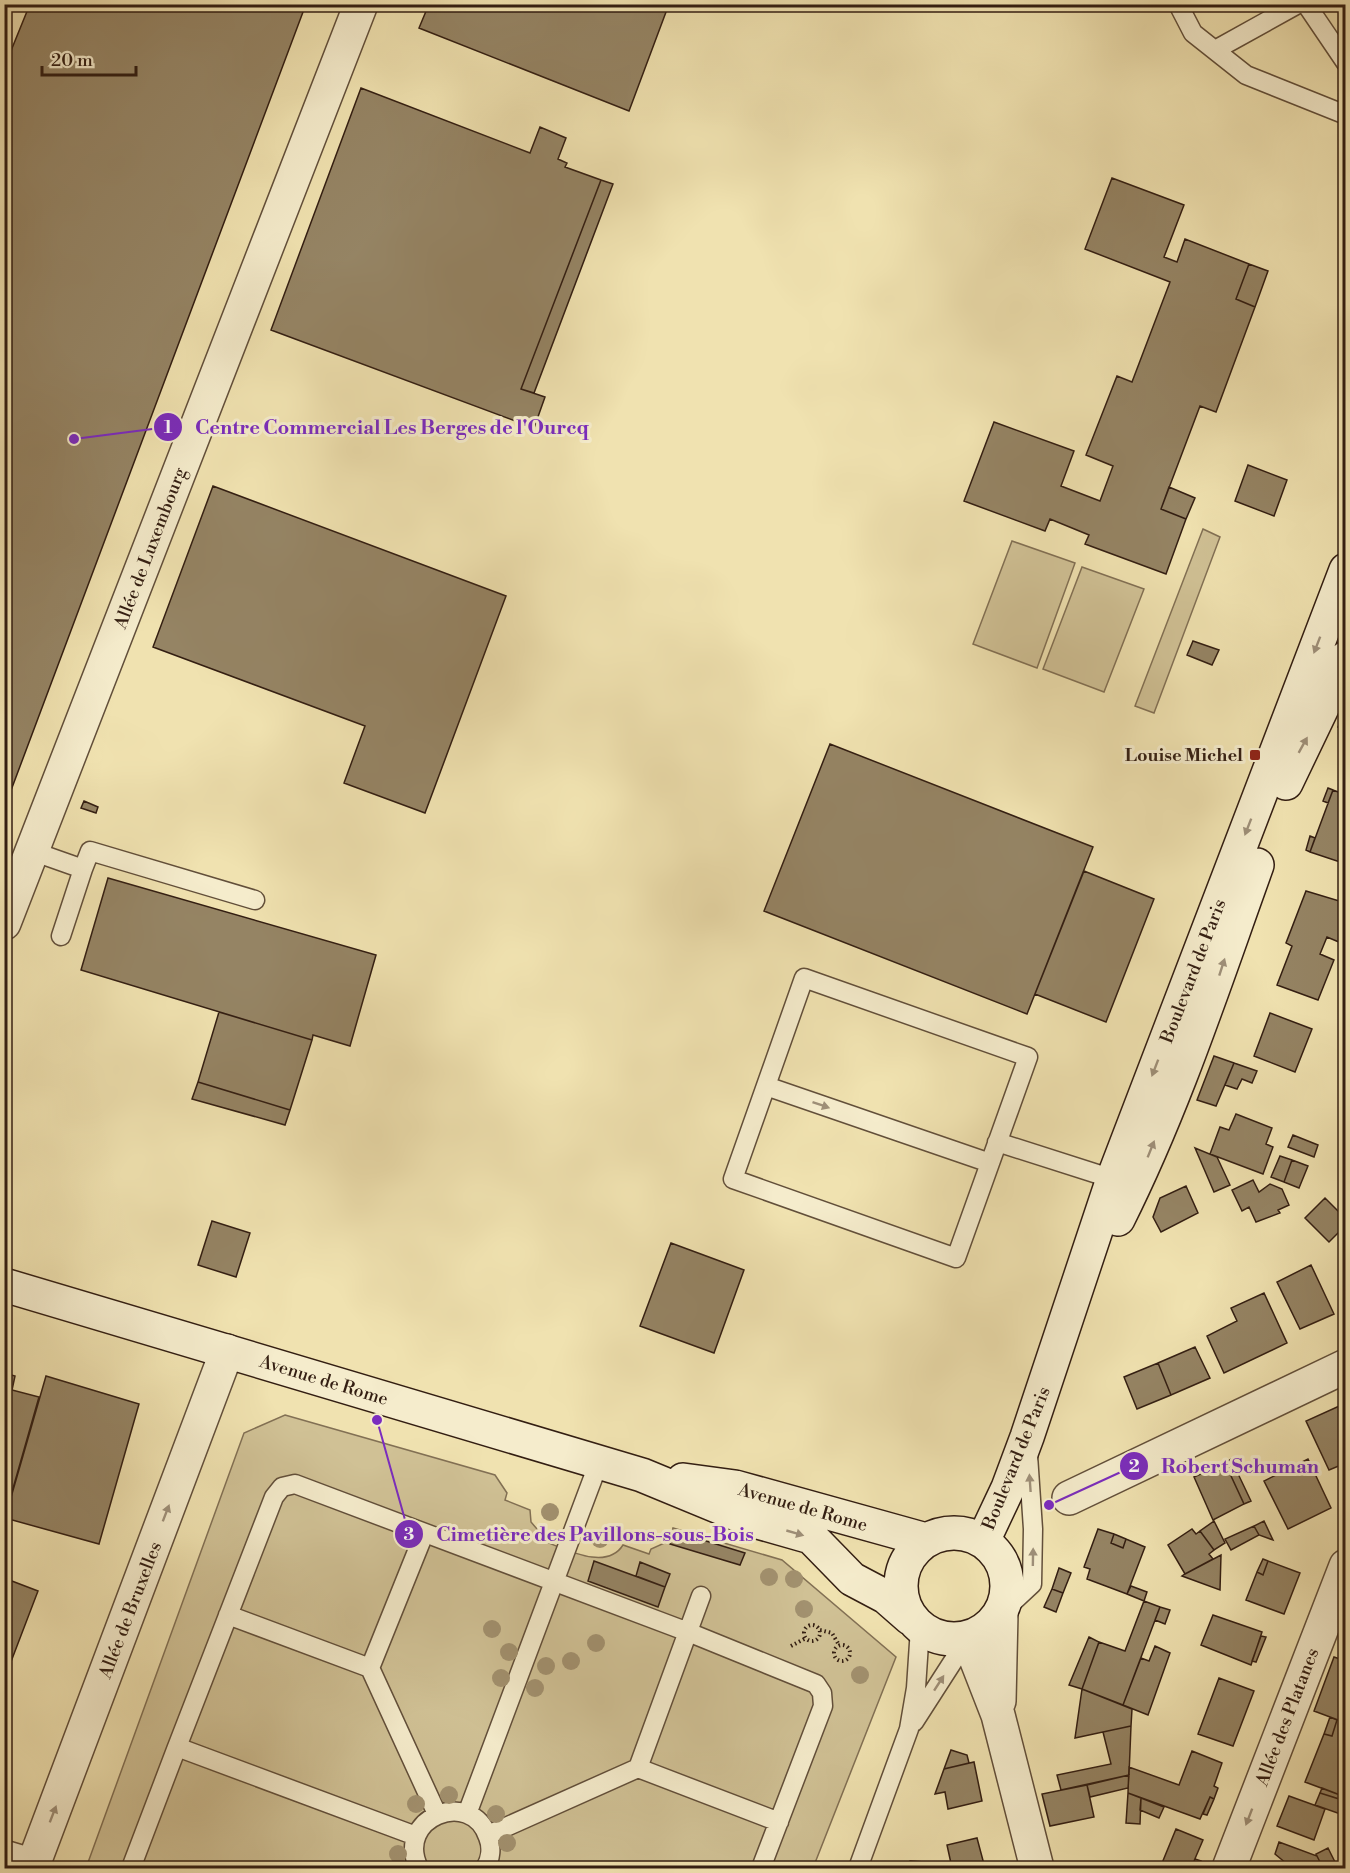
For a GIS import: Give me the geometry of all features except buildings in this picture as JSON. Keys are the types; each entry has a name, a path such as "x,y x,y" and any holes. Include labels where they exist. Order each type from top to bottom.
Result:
{"street":[{"name":"Allée de Luxembourg","path":"4,923 361,4"},
{"name":"Boulevard de Paris","path":"983,1541 1008,1488 1027,1437 1113,1179 1346,570"},
{"name":"Boulevard de Paris","path":"1049,1374 1098,1258 1141,1173 1217,982 1293,764 1328,700 1346,658"},
{"path":"1098,1258 1123,1187 1113,1179"},
{"name":"Avenue de Rome","path":"4,1286 642,1474 750,1520 810,1538 852,1579 886,1597 915,1623"},
{"name":"Allée de Bruxelles","path":"23,1864 227,1351"},
{"path":"1069,1498 1346,1366"},
{"name":"Avenue de Rome","path":"642,1474 735,1487 926,1540"},
{"path":"998,1715 1001,1613 1007,1598 1008,1581 1004,1565 996,1551 969,1534 955,1532 926,1540 913,1552 904,1567 900,1584 902,1602 915,1623 934,1636 951,1640 968,1638 981,1633 1001,1613"},
{"name":"Allée des Platanes","path":"1229,1869 1346,1566"},
{"path":"968,1638 998,1715 1037,1869"}],"lane":[{"path":"1178,4 1194,33 1246,75 1346,115"},
{"path":"1215,50 1298,4"},
{"path":"1306,4 1346,63"},
{"path":"61,936 90,851 255,900"},
{"path":"32,852 83,869"},
{"path":"804,978 1028,1057 997,1142 956,1258 733,1179 804,978"},
{"path":"766,1086 990,1163"},
{"path":"997,1142 1113,1179"},
{"path":"1001,1613 1032,1584 1033,1529 1027,1437"},
{"path":"467,1814 599,1462"},
{"path":"131,1869 274,1497 285,1485 298,1485 808,1679 822,1693 822,1709 761,1869"},
{"path":"370,1668 424,1534"},
{"path":"638,1768 701,1596"},
{"path":"228,1616 370,1668 437,1814"},
{"path":"858,1869 909,1729 916,1688 915,1623"},
{"path":"909,1729 968,1638"},
{"path":"177,1747 416,1836"},
{"path":"488,1834 638,1768 779,1822"},
{"path":"418,1868 414,1852 416,1836 424,1823 437,1814 457,1811 467,1814 483,1826 488,1834 490,1867"}],"path":[{"path":"820,1630 819,1638 815,1641 807,1640 804,1636 809,1626 816,1626 820,1630 832,1633 839,1645"},
{"path":"839,1645 845,1645 850,1650 849,1656 844,1660 838,1660 834,1655 834,1649 839,1645"}],"shaded area":[{"path":"1203,529 1220,537 1154,713 1135,706"},
{"path":"1012,541 1075,563 1037,668 973,644"},
{"path":"1082,567 1144,589 1104,692 1043,669"},
{"path":"285,1415 495,1475 507,1493 505,1500 530,1510 531,1522 543,1536 541,1540 584,1556 606,1557 616,1553 623,1545 649,1554 651,1549 669,1541 673,1528 782,1560 896,1657 813,1868 86,1868 244,1433"}],"place":[{"name":"Centre Commercial Les Berges de l'Ourcq","path":"74,439"},
{"name":"Louise Michel","path":"1255,755"},
{"name":"Cimetière des Pavillons-sous-Bois","path":"377,1420"},
{"name":"Robert Schuman","path":"1049,1505"}]}
